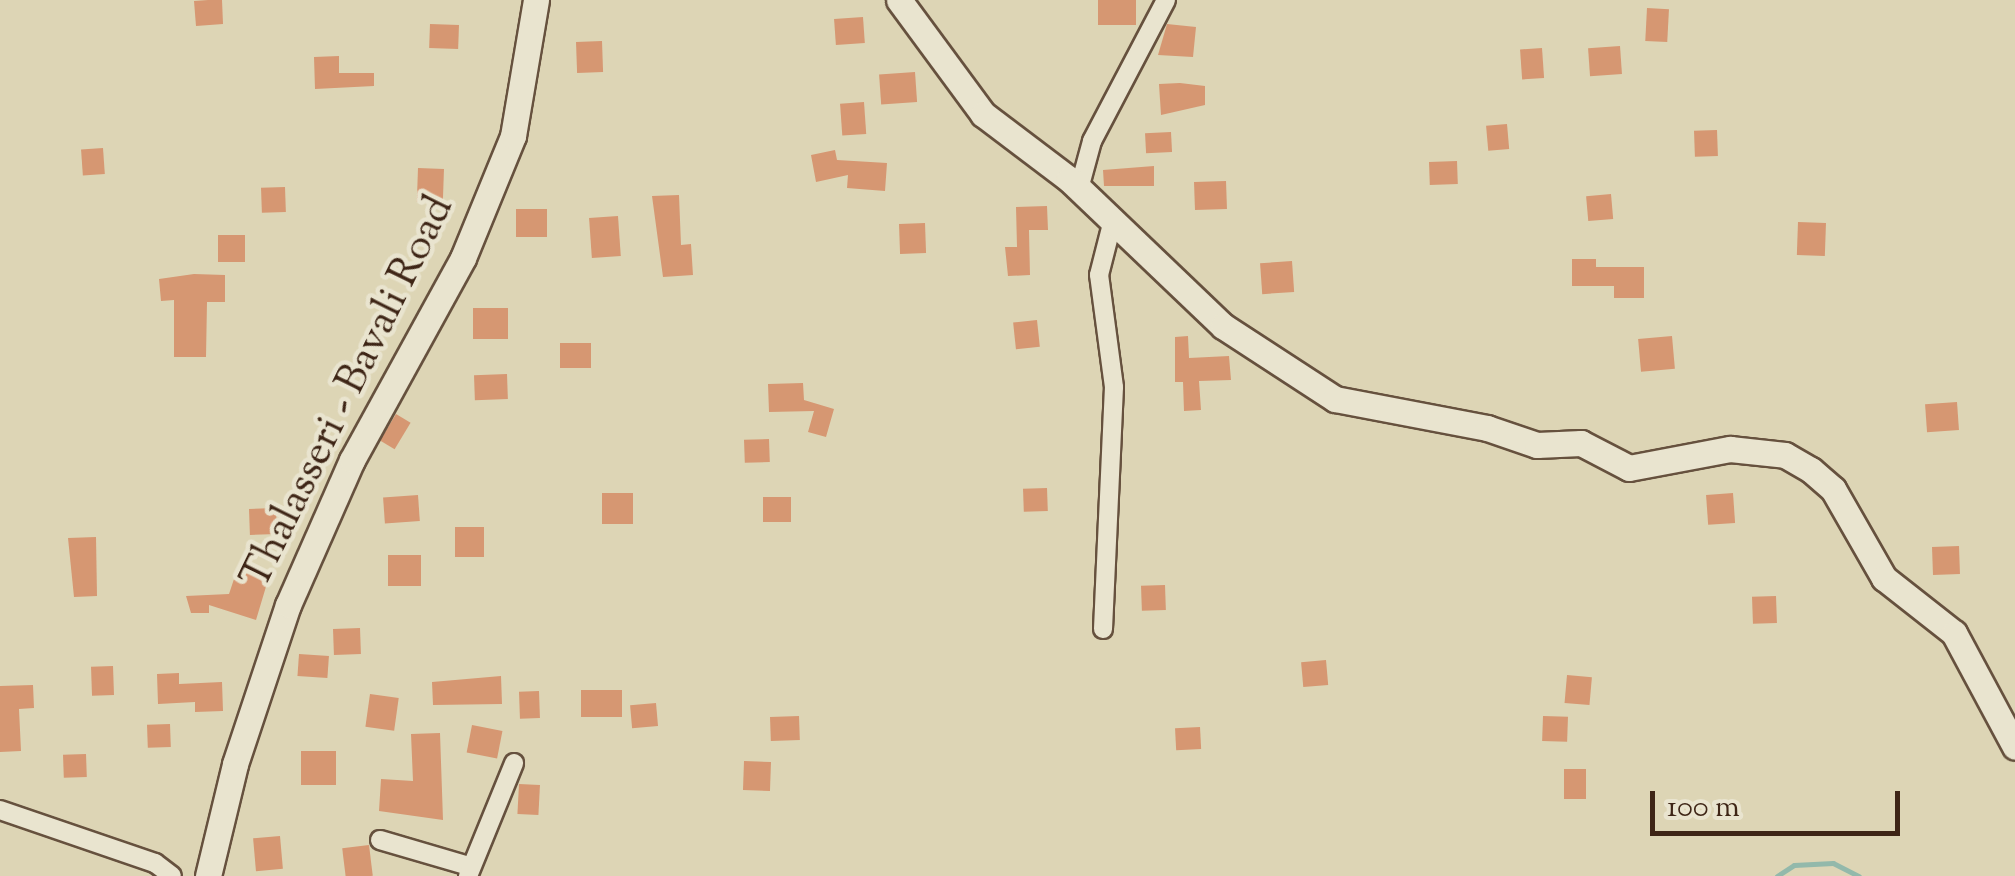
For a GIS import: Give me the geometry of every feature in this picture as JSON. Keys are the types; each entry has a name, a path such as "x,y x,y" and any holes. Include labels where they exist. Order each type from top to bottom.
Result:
{"street":[{"name":"Thalasseri - Bavali Road","path":"208,876 235,764 288,605 352,460 463,258 513,136 536,0"},
{"path":"898,0 983,114 1079,189 1223,326 1335,399 1487,428 1537,445 1580,443 1629,468 1730,450 1785,456 1810,470 1833,489 1884,578 1954,633 2015,747"},
{"path":"1079,189 1092,141 1166,0"},
{"path":"1104,629 1114,387 1099,275 1113,220"},
{"path":"380,840 468,871 514,763"},
{"path":"0,810 155,863 172,876"}],"building":[{"path":"222,0 223,24 196,26 194,1"},
{"path":"1098,0 1136,0 1136,25 1098,25"},
{"path":"1647,8 1669,9 1667,42 1645,41"},
{"path":"863,17 865,43 836,45 834,19"},
{"path":"430,24 459,25 458,49 429,48"},
{"path":"1167,24 1196,27 1193,57 1158,55"},
{"path":"602,41 603,72 577,73 576,42"},
{"path":"1620,46 1622,74 1590,76 1588,48"},
{"path":"1542,48 1544,78 1522,79 1520,50"},
{"path":"339,56 339,73 374,73 374,86 315,89 314,57"},
{"path":"915,72 917,102 881,104 879,75"},
{"path":"1159,84 1205,86 1205,105 1161,115"},
{"path":"864,102 866,134 842,136 840,104"},
{"path":"1507,124 1509,149 1488,151 1486,126"},
{"path":"1717,130 1718,156 1695,157 1694,131"},
{"path":"1171,132 1172,152 1146,153 1145,133"},
{"path":"103,148 105,174 83,175 81,150"},
{"path":"835,150 837,160 887,163 885,191 847,188 848,175 816,182 811,155"},
{"path":"1457,161 1458,184 1430,185 1429,162"},
{"path":"1154,166 1154,186 1104,186 1103,170"},
{"path":"418,168 444,169 443,203 417,202"},
{"path":"1226,181 1227,209 1195,210 1194,182"},
{"path":"285,187 286,212 262,213 261,188"},
{"path":"1611,194 1613,219 1588,221 1586,196"},
{"path":"679,195 681,245 691,244 693,275 663,277 652,196"},
{"path":"1047,206 1048,230 1029,230 1030,275 1008,276 1005,247 1017,247 1016,207"},
{"path":"516,209 547,209 547,237 516,237"},
{"path":"618,216 621,256 592,258 589,218"},
{"path":"1798,222 1826,223 1825,256 1797,255"},
{"path":"925,223 926,253 900,254 899,224"},
{"path":"218,235 245,235 245,262 218,262"},
{"path":"1572,259 1596,259 1596,267 1644,267 1644,298 1614,298 1614,286 1572,286"},
{"path":"1292,261 1294,292 1262,294 1260,263"},
{"path":"225,275 225,302 207,302 206,357 174,357 174,300 161,301 159,279"},
{"path":"473,308 508,308 508,339 473,339"},
{"path":"1037,320 1040,347 1016,349 1013,323"},
{"path":"1188,336 1189,358 1229,356 1231,380 1199,381 1201,410 1184,411 1183,382 1175,382 1175,337"},
{"path":"1672,336 1675,369 1641,372 1638,339"},
{"path":"560,343 591,343 591,368 560,368"},
{"path":"507,374 508,399 475,400 474,375"},
{"path":"803,383 804,400 834,409 826,437 808,432 814,411 769,412 768,384"},
{"path":"1957,402 1959,430 1927,432 1925,404"},
{"path":"396,414 411,423 395,449 380,441"},
{"path":"769,439 770,462 745,463 744,440"},
{"path":"1047,488 1048,511 1024,512 1023,489"},
{"path":"602,493 633,493 633,524 602,524"},
{"path":"1733,493 1735,523 1708,525 1706,495"},
{"path":"418,495 420,521 385,523 383,497"},
{"path":"763,497 791,497 791,522 763,522"},
{"path":"276,508 277,534 250,535 249,509"},
{"path":"455,527 484,527 484,557 455,557"},
{"path":"96,537 97,596 74,597 68,538"},
{"path":"1959,546 1960,574 1933,575 1932,547"},
{"path":"388,555 421,555 421,586 388,586"},
{"path":"237,570 268,580 256,620 209,605 209,613 191,613 186,596 229,594"},
{"path":"1165,585 1166,610 1142,611 1141,586"},
{"path":"1776,596 1777,623 1753,624 1752,597"},
{"path":"360,628 361,654 334,655 333,629"},
{"path":"299,654 329,656 327,678 297,676"},
{"path":"1326,660 1328,685 1303,687 1301,662"},
{"path":"113,666 114,695 92,696 91,667"},
{"path":"179,673 179,684 222,682 223,711 195,712 195,702 158,704 157,674"},
{"path":"1567,675 1592,677 1589,705 1565,703"},
{"path":"501,676 502,704 433,705 432,682"},
{"path":"33,685 34,708 19,709 21,751 0,752 0,686"},
{"path":"581,690 622,690 622,717 581,717"},
{"path":"539,691 540,718 520,719 519,692"},
{"path":"370,694 399,698 394,731 365,727"},
{"path":"656,703 658,726 632,728 630,705"},
{"path":"799,716 800,740 771,741 770,717"},
{"path":"1543,716 1568,717 1567,742 1542,741"},
{"path":"170,724 171,747 148,748 147,725"},
{"path":"472,725 502,731 497,758 467,752"},
{"path":"1200,727 1201,749 1176,750 1175,728"},
{"path":"440,733 443,820 379,811 381,779 413,781 411,734"},
{"path":"301,751 336,751 336,785 301,785"},
{"path":"86,754 87,777 64,778 63,755"},
{"path":"744,761 771,762 770,791 743,790"},
{"path":"1564,769 1586,769 1586,799 1564,799"},
{"path":"519,784 540,785 538,815 517,814"},
{"path":"280,836 283,869 256,871 253,838"},
{"path":"369,845 373,876 346,876 342,848"}],"waterway":[{"path":"1777,876 1794,865 1833,863 1859,876"}]}
